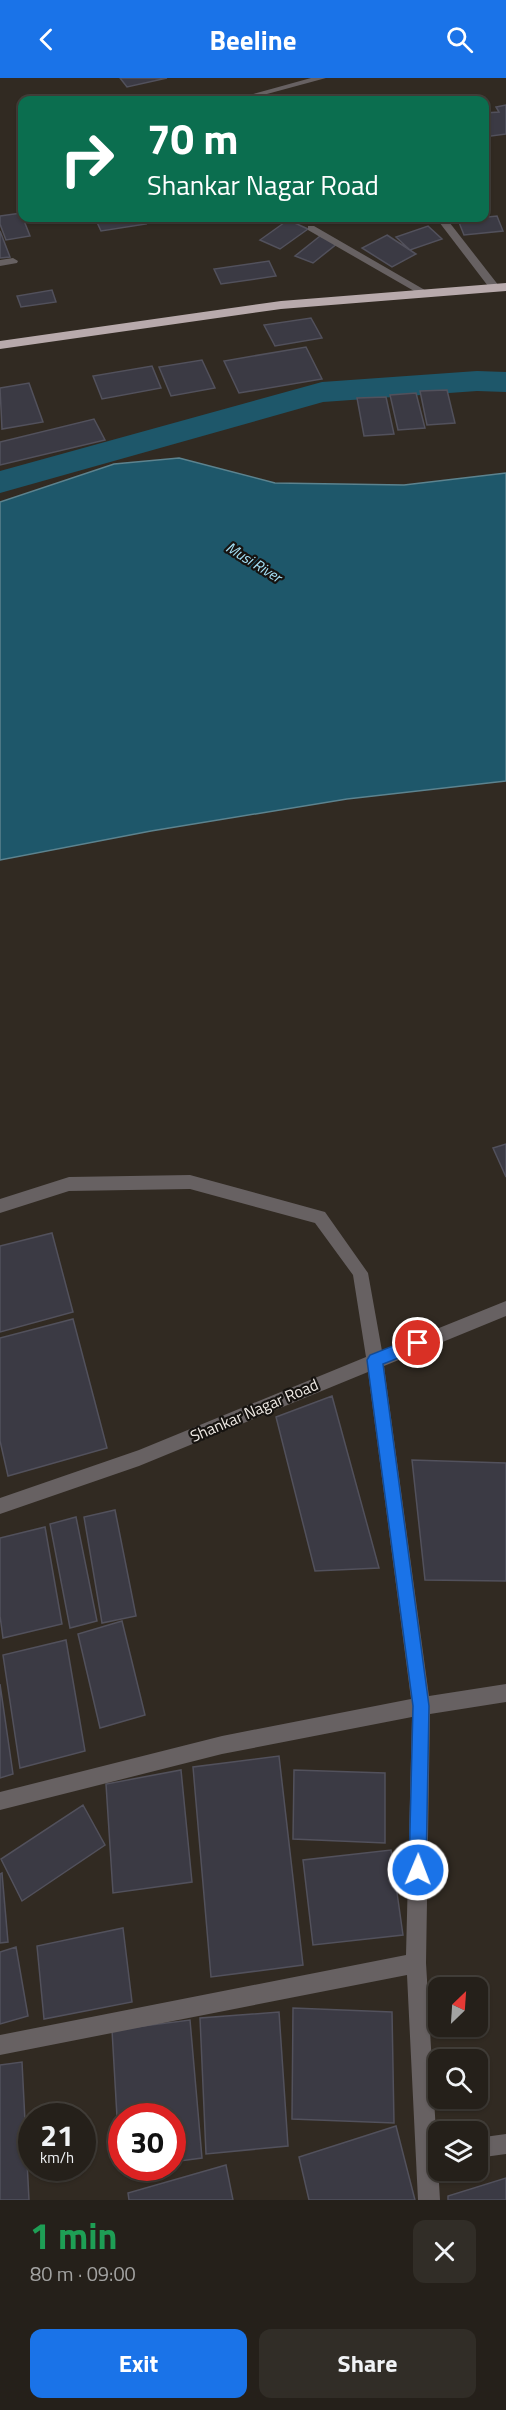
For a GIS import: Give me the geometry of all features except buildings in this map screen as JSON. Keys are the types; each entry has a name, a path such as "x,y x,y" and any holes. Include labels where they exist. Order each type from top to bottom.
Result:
{"highway":[{"path":"0,345 281,305 500,287"}],"street":[{"path":"252,96 322,78"},
{"path":"444,222 500,287"},
{"path":"311,228 425,293"},
{"path":"0,263 14,261"},
{"path":"0,1206 69,1184 190,1182 320,1217 360,1273 375,1360 421,1706 416,1963 429,2121"},
{"name":"Shankar Nagar Road","path":"0,1506 139,1458 506,1308"},
{"path":"0,1801 222,1745 421,1706 506,1693"},
{"path":"0,2045 416,1963"},
{"path":"488,2146 506,2144"},
{"path":"429,2200 430,2181"}],"water":[{"name":"Musi River","path":"179,458 275,483 404,485 506,473 506,781 347,799 151,831 0,860 0,502 114,464"}],"waterway":[{"path":"0,482 322,392 477,381 506,382"}],"route":[{"path":"418,1343 375,1360 421,1706 418,1870"}]}
